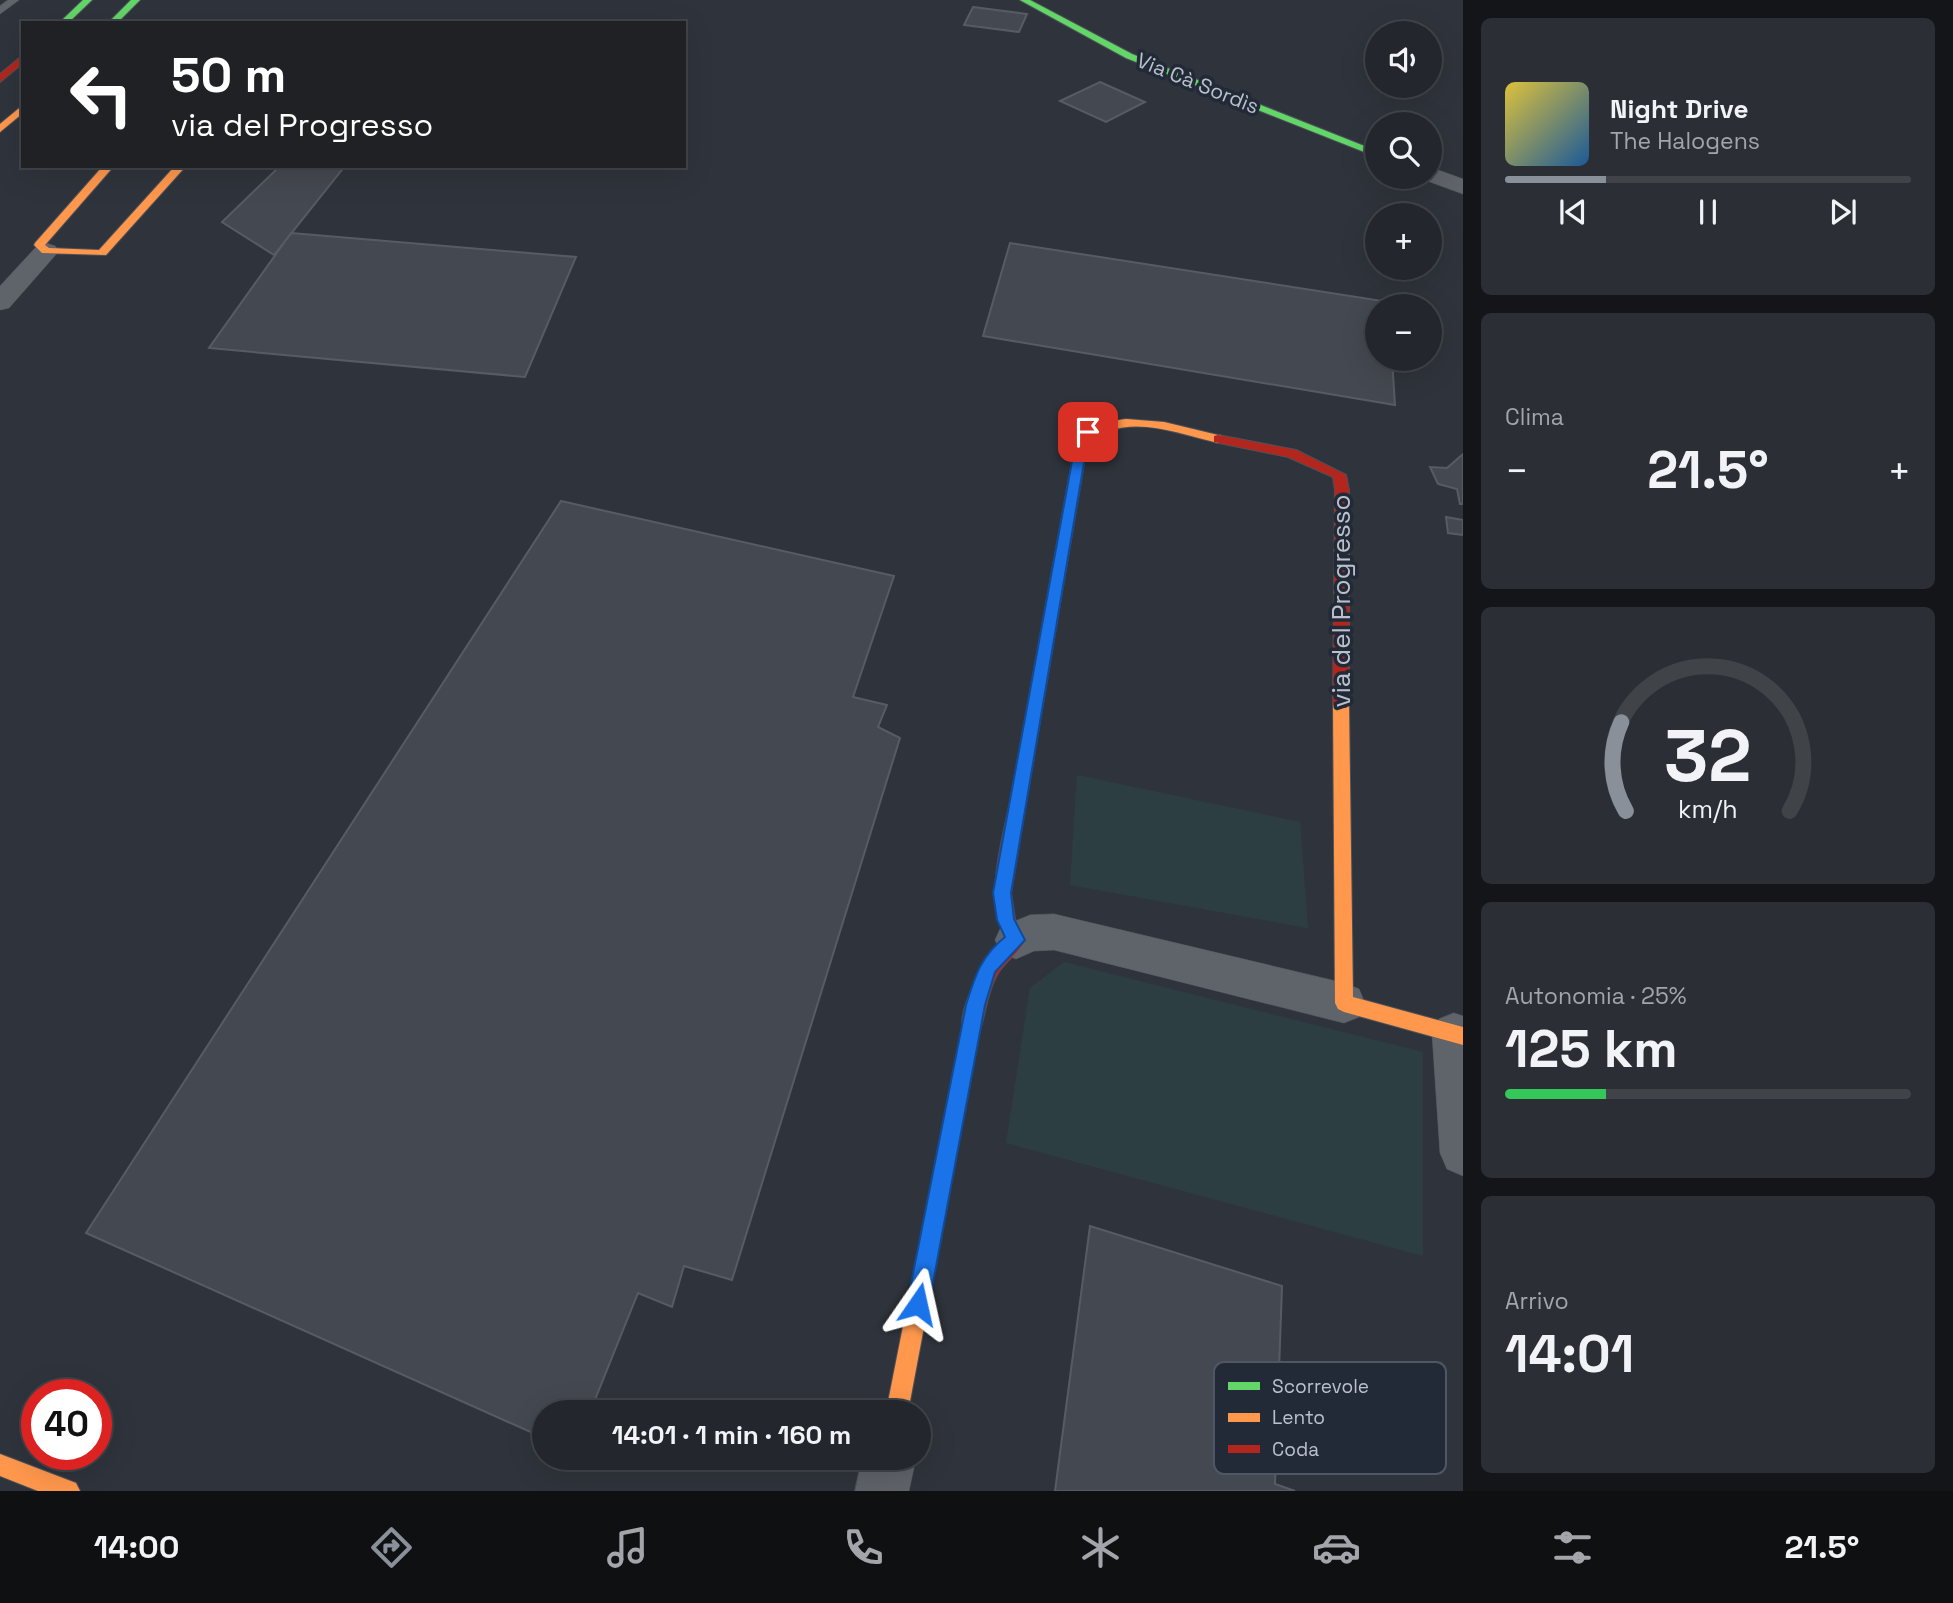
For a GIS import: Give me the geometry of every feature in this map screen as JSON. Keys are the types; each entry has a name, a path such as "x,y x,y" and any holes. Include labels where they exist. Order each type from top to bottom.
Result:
{"main road":[{"path":"64,21 88,0"},
{"path":"114,21 136,0"},
{"name":"Via Cà Sordìs","path":"1024,0 1129,55 1365,149"},
{"path":"0,79 21,60"},
{"path":"0,130 21,110"},
{"path":"107,168 39,245 46,251 102,253 179,168"},
{"name":"via del Progresso","path":"1016,940 1006,920 1002,893 1081,445 1088,432 1106,422 1128,421 1291,453 1339,475 1342,490 1340,619 1344,1003"},
{"path":"899,1400 976,1005 987,968 998,953 1016,940"},
{"path":"1344,1003 1459,1035"},
{"path":"0,1465 68,1491"}],"street":[{"path":"1442,179 1463,187"},
{"path":"0,302 46,251"},
{"path":"1016,940 1030,933 1054,932 1344,1003"},
{"path":"1459,1035 1463,1153"},
{"path":"882,1491 886,1470"}],"lane":[{"path":"0,11 14,0"}],"shaded area":[{"path":"1077,775 1300,822 1308,928 1070,885"},
{"path":"1064,962 1423,1052 1423,1256 1006,1143 1030,988"}],"building":[{"path":"973,7 1027,14 1019,32 964,25"},
{"path":"1100,82 1145,102 1106,122 1060,101"},
{"path":"278,168 343,168 274,255 222,222"},
{"path":"291,233 576,257 525,377 209,348"},
{"path":"1010,243 1365,298 1365,371 1393,371 1395,405 983,336"},
{"path":"1463,454 1463,504 1460,504 1457,489 1438,484 1430,467 1447,468"},
{"path":"561,501 894,576 853,697 887,705 878,727 900,738 732,1280 684,1266 672,1307 638,1293 595,1400 532,1400 532,1433 86,1233"},
{"path":"1446,517 1463,520 1463,535 1448,533"},
{"path":"1090,1226 1282,1286 1279,1362 1214,1362 1214,1474 1275,1474 1275,1484 1295,1491 1055,1491"}],"traffic: fast":[{"path":"65,21 88,0"},
{"path":"114,21 136,0"},
{"path":"1024,0 1129,56 1365,149"}],"traffic: slow":[{"path":"0,129 21,110"},
{"path":"107,168 39,245 46,251 102,253 179,168"},
{"path":"1019,797 1081,445 1093,432 1108,425 1126,423 1164,426 1218,439"},
{"path":"1341,704 1344,1003 1463,1036"},
{"path":"899,1400 971,1029"},
{"path":"0,1465 68,1491"}],"traffic: jam":[{"path":"0,79 21,60"},
{"path":"1218,439 1291,453 1339,475 1342,490 1341,704"},
{"path":"971,1029 977,1003 990,969 1016,940 1006,920 1002,893 1019,797"}],"route":[{"path":"918,1304 976,1005 987,968 998,953 1016,940 1006,920 1002,893 1081,445 1088,432"}]}
